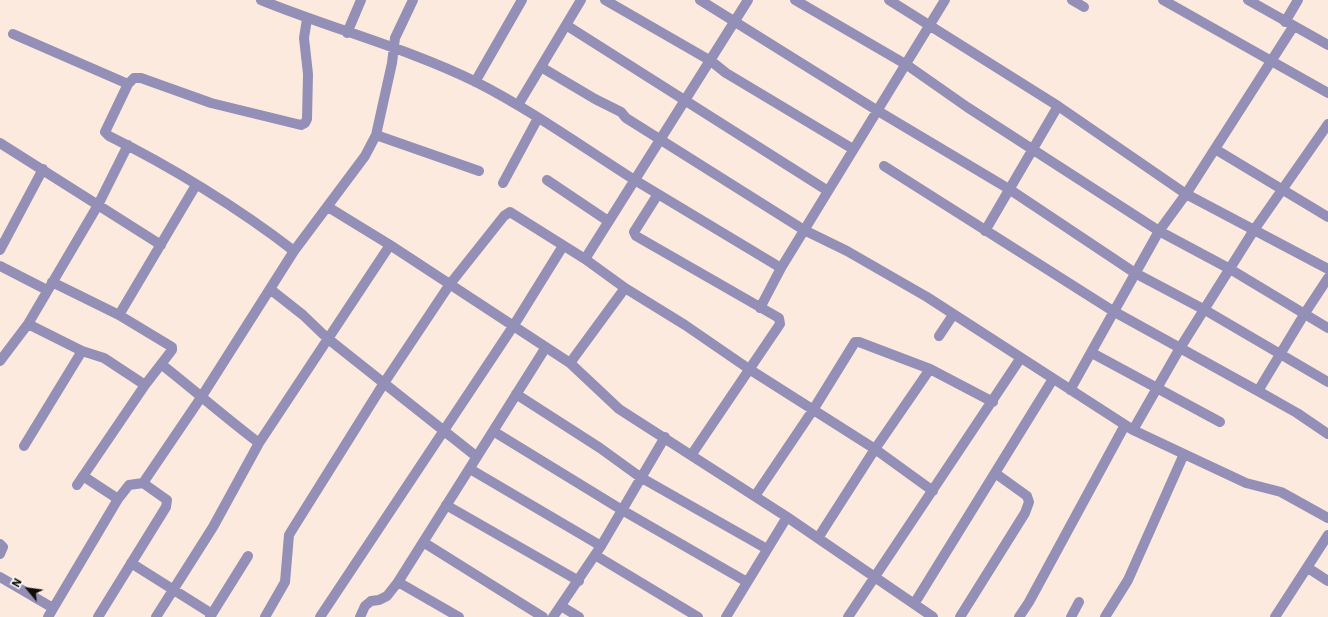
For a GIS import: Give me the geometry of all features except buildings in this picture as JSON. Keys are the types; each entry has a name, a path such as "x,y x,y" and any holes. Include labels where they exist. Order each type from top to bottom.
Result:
{"street":[{"path":"261,0 307,19 394,48 475,82 518,105 635,180 781,268"},
{"path":"347,33 361,0"},
{"path":"0,577 50,613 118,498 129,485 143,482 202,396 294,251 365,156 376,135 392,63 395,38 413,0"},
{"path":"475,82 522,0"},
{"path":"518,105 581,0"},
{"path":"605,0 711,61 726,73 853,149"},
{"path":"700,0 878,111 1009,189 1135,273 1205,310 1328,382"},
{"path":"585,260 608,221 711,61 748,0"},
{"path":"795,0 907,65 967,107 1159,231 1230,269 1328,328"},
{"path":"889,0 1058,106 1186,194 1328,268"},
{"path":"760,308 781,268 853,149 907,65 945,0"},
{"path":"1072,0 1084,7"},
{"path":"1162,0 1328,93"},
{"path":"1248,0 1328,45"},
{"path":"1070,390 1159,231 1186,194 1270,61 1289,24 1298,0"},
{"path":"294,251 265,229 196,185 128,145 109,136 106,132 128,84 134,78 141,78 211,103 301,126 305,123 306,119 308,74 304,38 307,19"},
{"path":"566,25 828,191"},
{"path":"13,34 128,84"},
{"path":"541,67 595,100 621,112 626,118 660,141 804,230 847,251 927,297 1020,359 1129,427 1246,483 1281,492 1328,518"},
{"path":"985,231 1058,106"},
{"path":"503,183 538,118"},
{"path":"1019,617 1129,427 1156,388 1254,230 1328,124"},
{"path":"376,135 479,170"},
{"path":"0,143 161,245"},
{"path":"0,361 28,324 98,204 128,145"},
{"path":"1215,149 1284,189 1328,217"},
{"path":"884,166 1113,311 1297,413 1328,434"},
{"path":"0,250 43,169"},
{"path":"547,180 608,221"},
{"path":"119,315 196,185"},
{"path":"658,194 634,232 636,236 779,318 780,324 692,454"},
{"path":"328,207 514,325 570,363 619,409 692,454 875,576 933,617"},
{"path":"265,617 285,582 289,535 292,530 384,384 450,284 504,216 510,212 585,260 625,288 686,325 749,369 875,449 933,491"},
{"path":"156,617 213,527 259,443 390,245"},
{"path":"320,617 514,325 563,246"},
{"path":"0,266 119,315 172,347 172,350 145,385 80,480 118,498"},
{"path":"1258,391 1328,278"},
{"path":"570,363 625,288"},
{"path":"270,289 384,384 445,429 478,457"},
{"path":"939,336 953,315"},
{"path":"28,324 82,351 104,358 145,385"},
{"path":"755,496 813,410 855,342 859,342 930,369 993,402"},
{"path":"364,616 365,606 371,601 379,600 387,596 398,582 546,347"},
{"path":"24,446 82,351"},
{"path":"1092,352 1220,422"},
{"path":"848,617 993,402 1020,359"},
{"path":"161,364 202,396 218,412 259,443"},
{"path":"818,538 875,449 930,369"},
{"path":"914,604 1053,379"},
{"path":"516,394 593,444 640,477 767,549"},
{"path":"493,431 622,510 747,582"},
{"path":"554,617 601,546 640,477 665,437"},
{"path":"1105,617 1128,580 1184,454"},
{"path":"470,469 601,546"},
{"path":"960,617 1025,513 1028,502 1027,496 995,473"},
{"path":"98,617 166,507 166,500 143,482"},
{"path":"446,505 579,581"},
{"path":"726,617 787,517"},
{"path":"1275,617 1328,535"},
{"path":"423,542 543,617"},
{"path":"0,544 3,547 0,554"},
{"path":"595,555 698,617"},
{"path":"131,563 211,616 248,556"},
{"path":"1308,568 1328,581"},
{"path":"398,582 459,617"},
{"path":"1071,617 1079,602"},
{"path":"561,606 579,617"}]}
